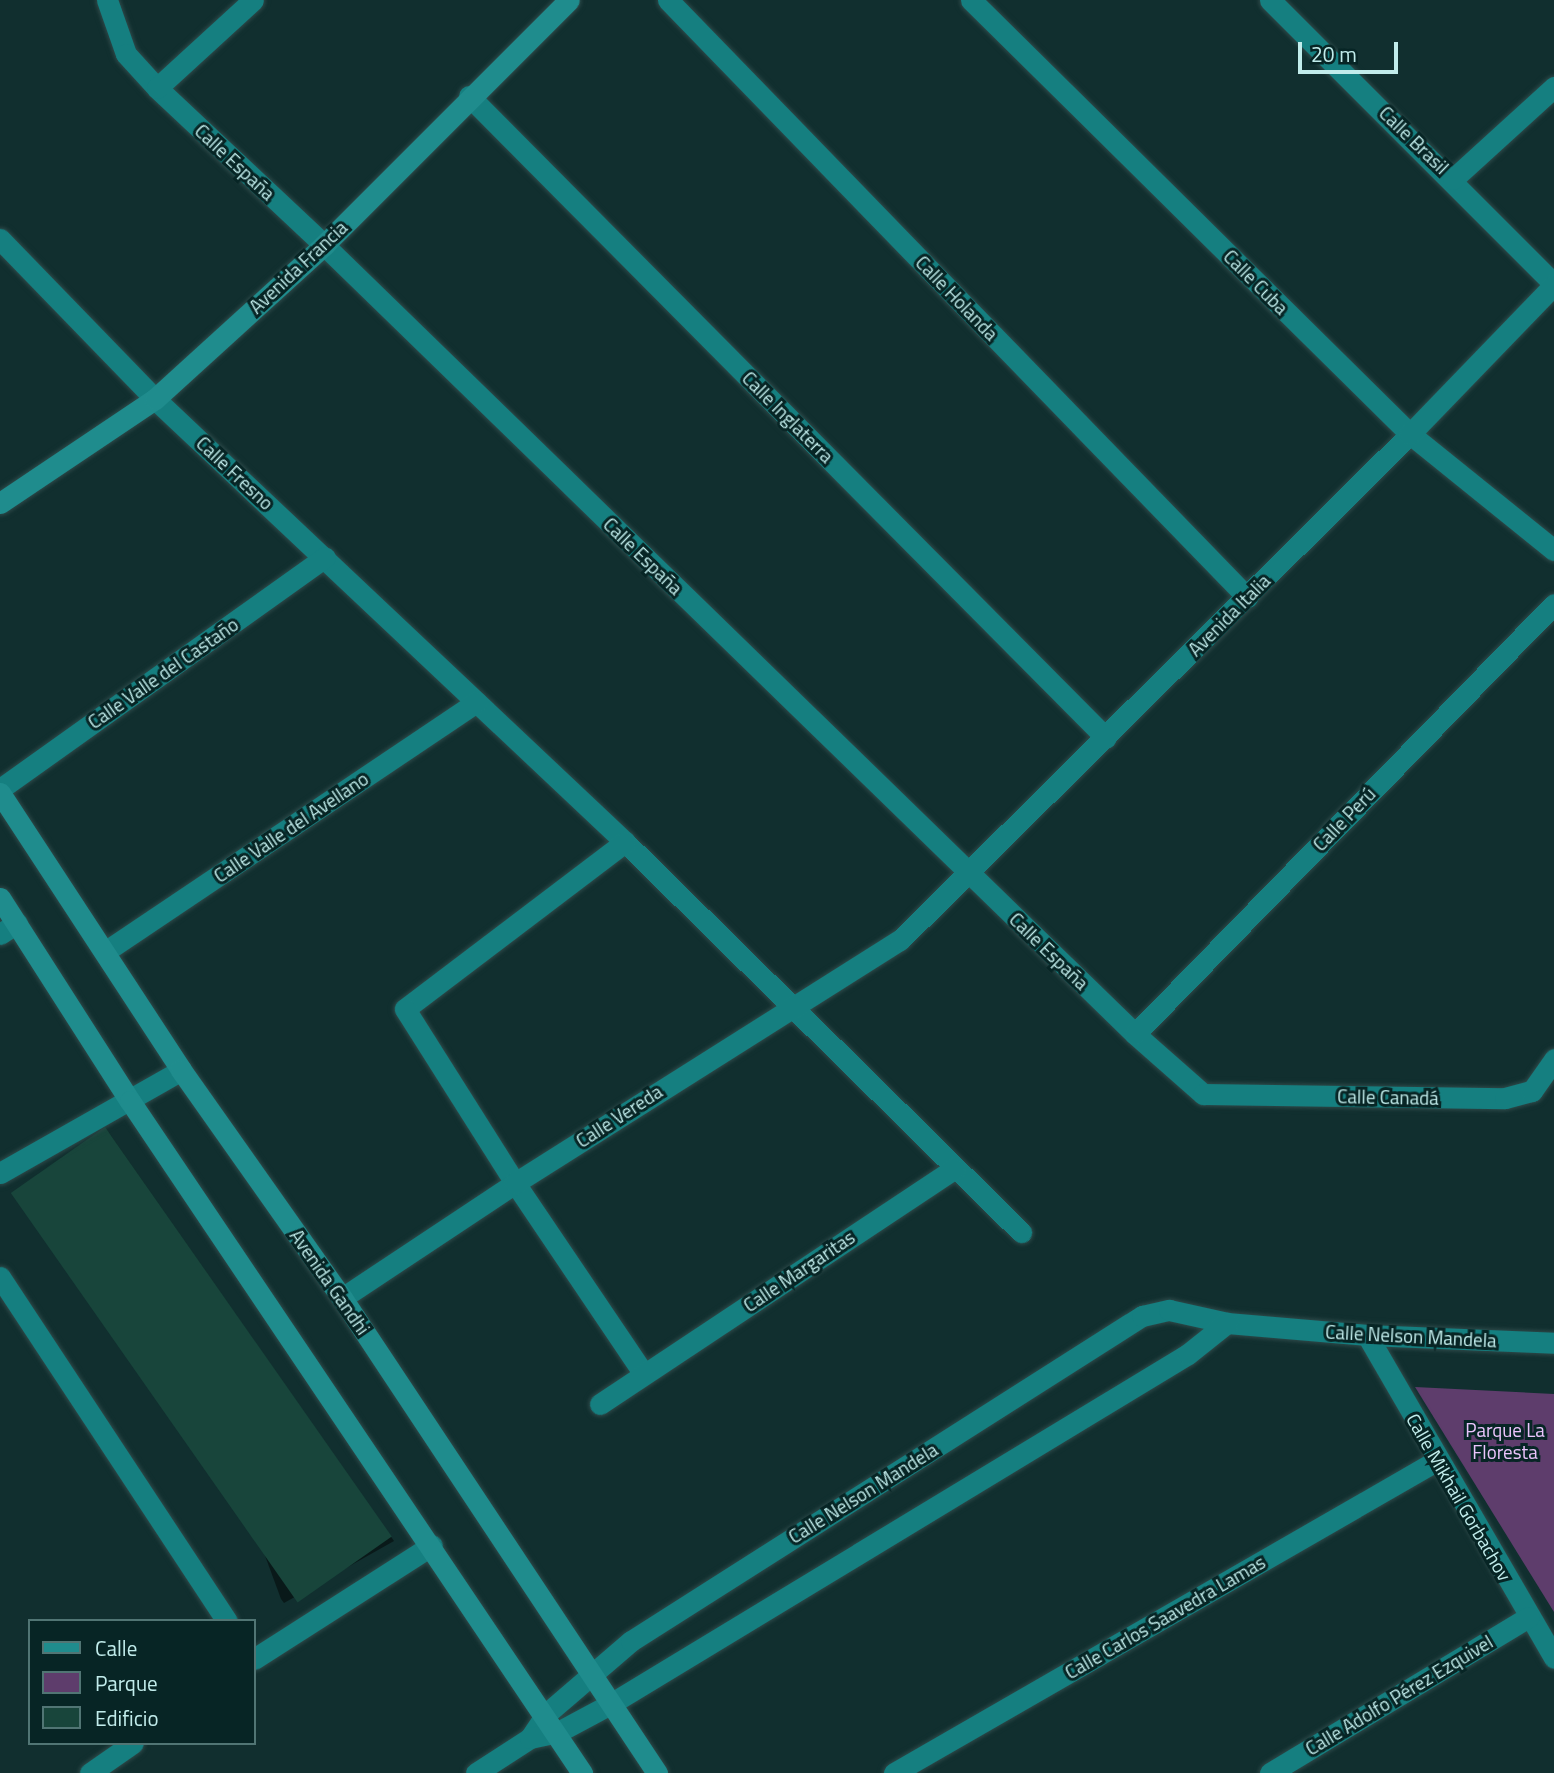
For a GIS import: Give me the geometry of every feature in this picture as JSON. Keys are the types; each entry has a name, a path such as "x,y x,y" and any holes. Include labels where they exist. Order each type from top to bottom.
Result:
{"street":[{"name":"Calle España","path":"107,0 127,54 157,88 324,245 1135,1034 1203,1094"},
{"path":"157,88 253,0"},
{"name":"Avenida Francia","path":"0,503 155,398 324,245 469,96 569,0"},
{"name":"Calle Holanda","path":"668,0 1247,597"},
{"name":"Calle Cuba","path":"971,0 1410,434 1554,550"},
{"name":"Calle Brasil","path":"1270,0 1453,179 1554,284"},
{"path":"1453,179 1554,87"},
{"name":"Calle Inglaterra","path":"469,96 1106,738"},
{"name":"Calle Fresno","path":"1,241 155,398 625,842 954,1169 1021,1232"},
{"name":"Avenida Italia","path":"900,940 970,874 1410,434 1554,284"},
{"name":"Calle Valle del Castaño","path":"0,791 325,557"},
{"name":"Calle Perú","path":"1135,1034 1554,604"},
{"name":"Calle Valle del Avellano","path":"106,951 476,702"},
{"name":"Avenida Gandhi","path":"0,791 181,1070 342,1298 657,1773"},
{"path":"625,842 405,1009 515,1183 644,1374"},
{"path":"0,898 9,928 432,1545 558,1732 582,1773"},
{"name":"Calle Vereda","path":"342,1298 515,1183 791,1006 900,940"},
{"name":"Calle Canadá","path":"1203,1094 1505,1098 1532,1091 1554,1059"},
{"path":"0,1173 181,1070"},
{"name":"Calle Margaritas","path":"600,1404 954,1169"},
{"path":"0,1277 226,1619"},
{"name":"Calle Nelson Mandela","path":"530,1738 546,1714 642,1633 1142,1316 1169,1310 1227,1323 1367,1335 1554,1343"},
{"name":"Calle Nelson Mandela","path":"476,1773 530,1738 558,1732 612,1703 1188,1354 1227,1323"},
{"name":"Calle Mikhail Gorbachov","path":"1367,1335 1436,1461 1554,1658"},
{"name":"Calle Carlos Saavedra Lamas","path":"894,1773 1436,1461"},
{"path":"256,1658 432,1545"},
{"name":"Calle Adolfo Pérez Ezquivel","path":"1270,1773 1529,1617"},
{"path":"90,1773 130,1745"}],"green space":[{"name":"Parque La Floresta","path":"1415,1387 1554,1394 1554,1612"}],"building":[{"path":"105,1127 392,1537 298,1603 11,1193"}]}
